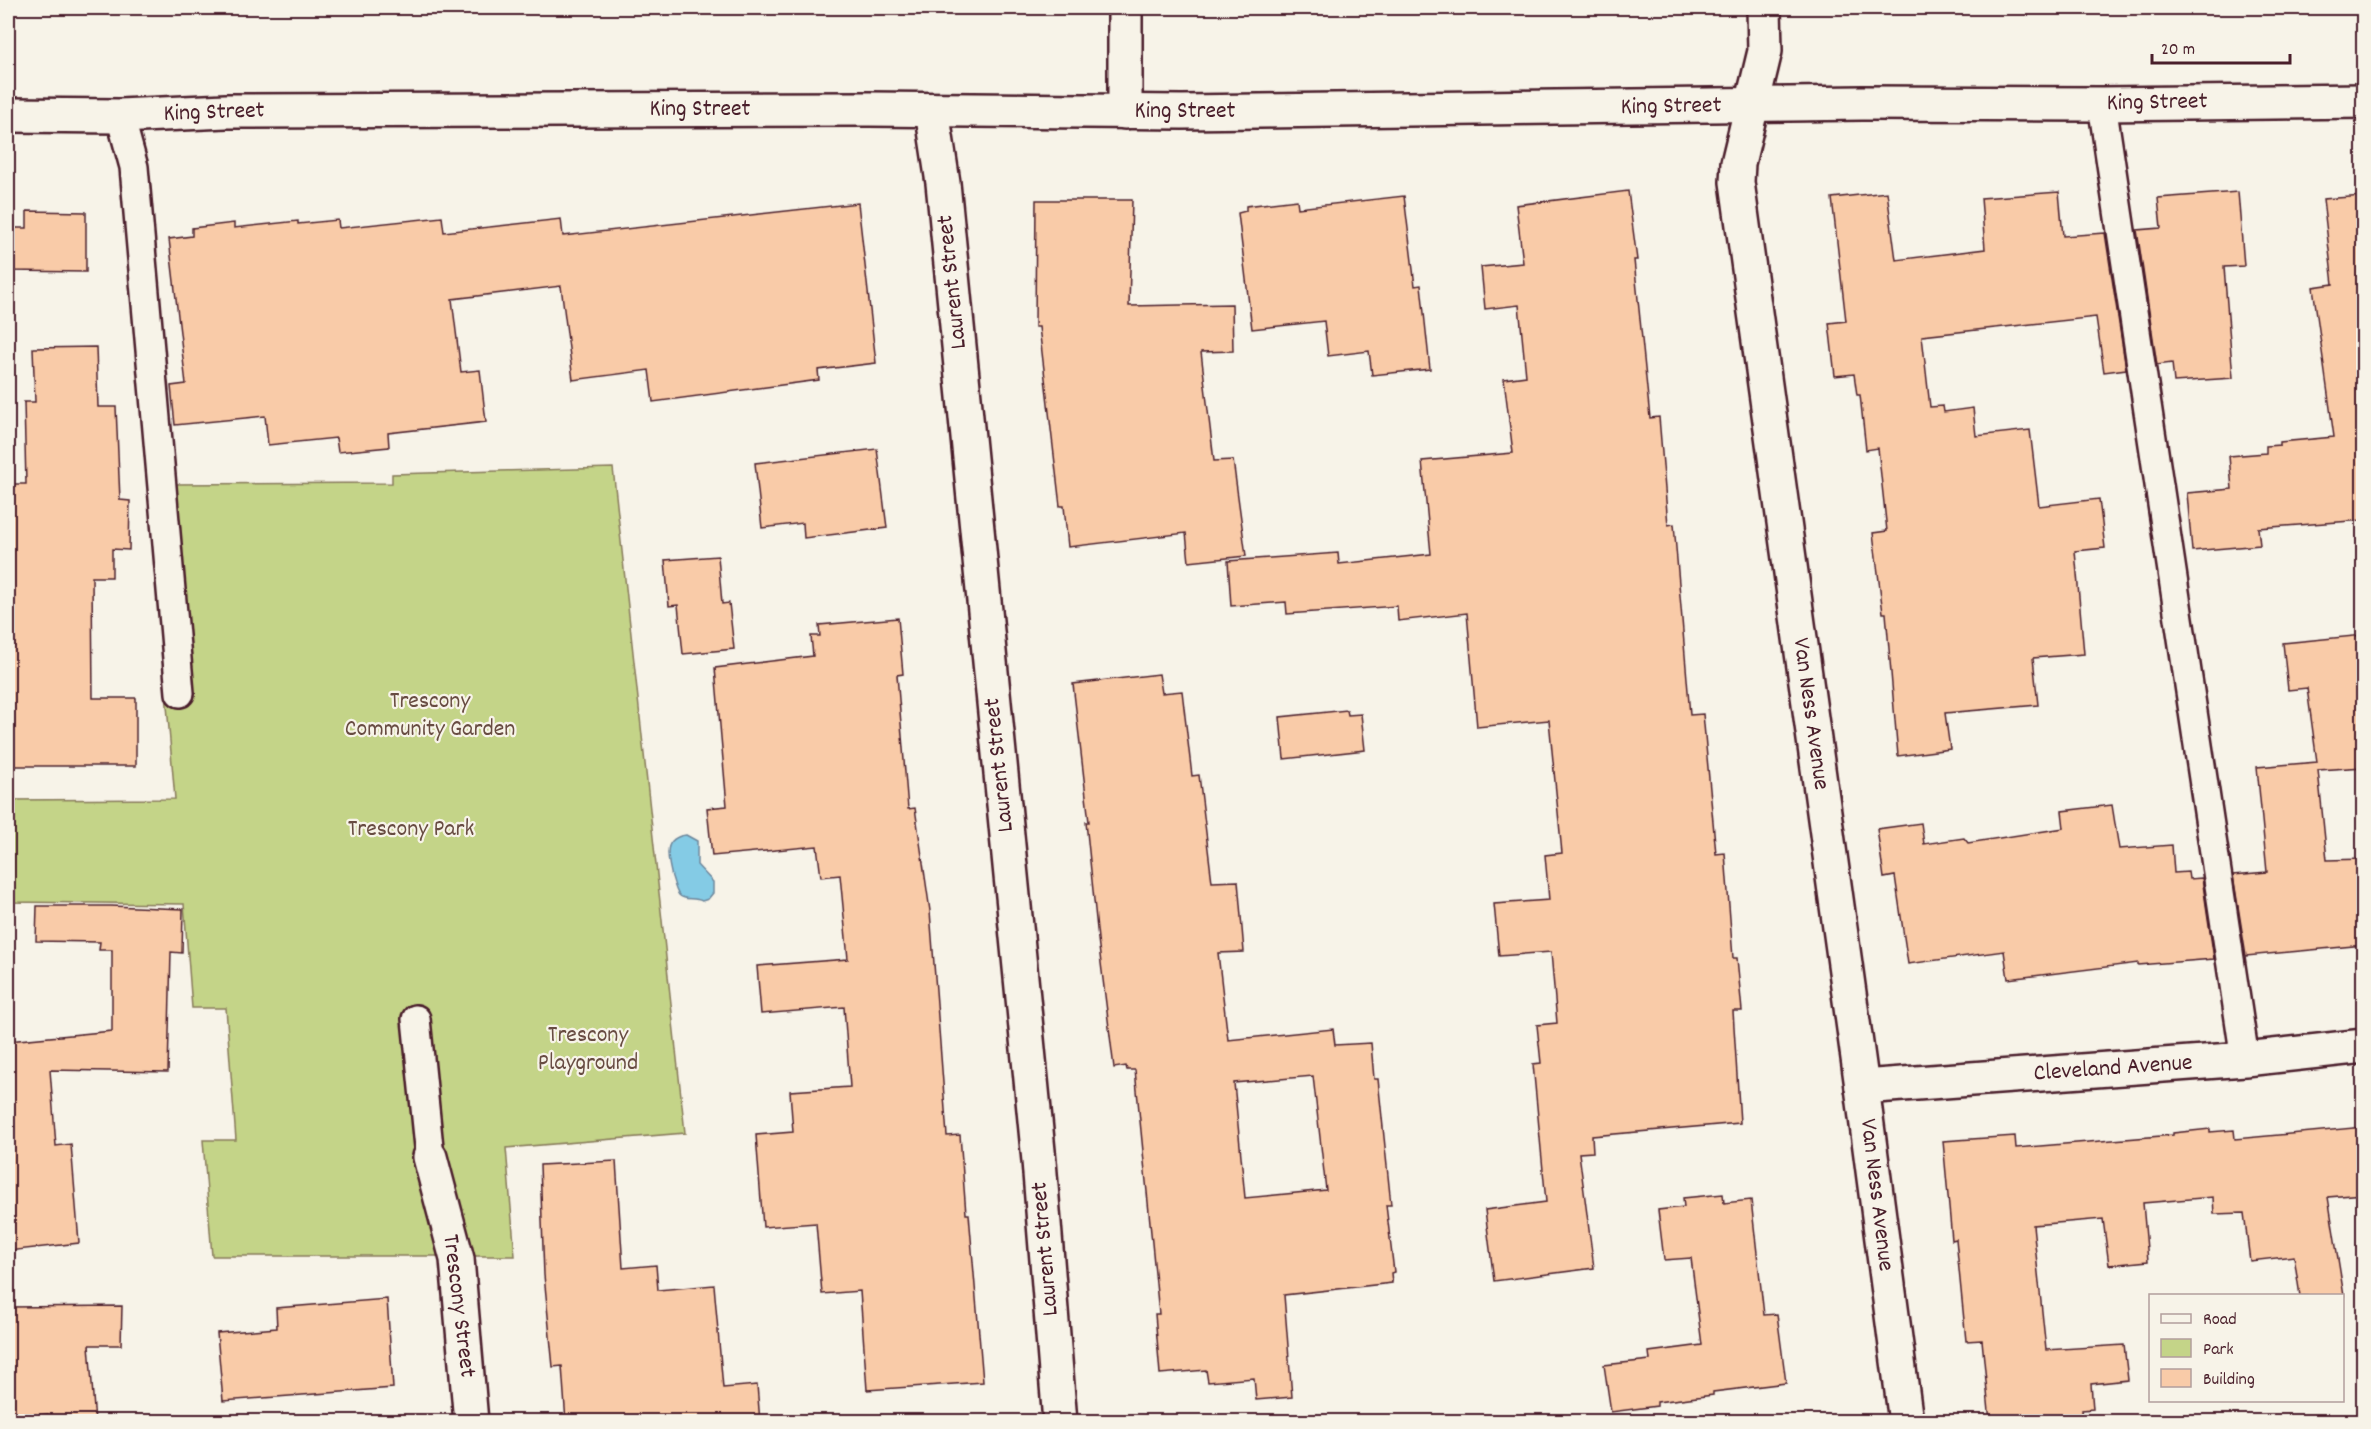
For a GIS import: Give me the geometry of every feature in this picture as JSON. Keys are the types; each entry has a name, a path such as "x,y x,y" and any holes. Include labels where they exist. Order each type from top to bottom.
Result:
{"street":[{"path":"1125,8 1125,112"},
{"name":"Van Ness Avenue","path":"1764,8 1765,51 1738,163 1737,182 1906,1422"},
{"name":"King Street","path":"8,115 120,116 226,111 1125,112 1863,103 2102,104 2364,100"},
{"name":"Laurent Street","path":"932,110 943,183 1038,1149 1060,1422"},
{"name":"Cleveland Avenue","path":"1862,1087 2245,1059 2364,1046"},
{"name":"Trescony Street","path":"430,1157 457,1259 471,1422"}],"lane":[{"path":"2102,104 2245,1059"},
{"path":"120,116 134,167 180,693"},
{"path":"416,1019 430,1157"}],"green space":[{"name":"Trescony Park","path":"613,468 685,1133 506,1148 515,1256 212,1256 203,1140 236,1140 226,1008 192,1008 184,904 8,902 8,800 175,799 158,600 170,484 392,483 392,474"}],"water":[{"path":"686,835 697,841 697,865 713,882 713,893 708,899 702,901 681,897 676,891 672,877 668,850 673,840"}],"building":[{"path":"1628,191 1637,260 1634,260 1650,418 1659,417 1668,525 1674,524 1690,715 1703,714 1716,854 1725,853 1733,958 1737,958 1742,1011 1733,1011 1740,1123 1592,1136 1593,1152 1579,1153 1594,1268 1494,1281 1485,1210 1546,1202 1533,1064 1541,1063 1537,1025 1557,1023 1551,952 1499,956 1494,904 1549,900 1545,855 1562,853 1549,720 1477,727 1467,613 1398,621 1397,606 1287,614 1286,602 1231,606 1228,561 1338,553 1339,564 1431,554 1422,461 1513,453 1504,379 1526,376 1519,305 1485,309 1481,267 1523,263 1516,205"},
{"path":"1887,192 1896,260 1985,249 1981,198 2059,192 2063,236 2105,233 2126,369 2104,372 2096,317 1922,336 1930,407 1943,406 1944,412 1973,408 1976,436 2030,430 2039,506 2099,499 2105,548 2075,551 2084,654 2033,658 2038,705 1945,713 1950,749 1898,756 1886,613 1883,613 1873,533 1887,531 1878,448 1866,450 1860,395 1857,395 1854,374 1835,376 1829,323 1846,321 1832,198"},
{"path":"2238,192 2244,266 2224,267 2233,378 2174,382 2172,363 2157,365 2137,230 2161,228 2158,198"},
{"path":"1404,196 1415,286 1421,285 1430,369 1372,375 1369,351 1328,356 1324,321 1252,329 1238,213 1246,211 1246,206 1297,200 1298,208"},
{"path":"2364,196 2364,520 2258,528 2260,545 2192,551 2187,493 2232,489 2229,456 2266,453 2266,446 2280,445 2280,442 2334,437 2313,287 2333,284 2323,199"},
{"path":"1036,200 1132,200 1129,306 1232,304 1233,351 1201,352 1214,461 1233,460 1246,556 1189,562 1186,533 1068,547 1064,506 1060,506 1039,327 1035,327"},
{"path":"858,203 876,363 818,370 819,380 653,402 649,370 573,380 561,286 452,299 461,372 480,370 486,422 388,433 389,447 338,452 336,438 268,445 265,416 175,425 171,386 186,384 169,239 192,236 192,228 234,223 234,228 298,221 298,224 338,220 339,228 442,217 444,232 561,219 563,236"},
{"path":"27,211 86,212 86,272 9,271 9,228 27,228"},
{"path":"96,347 98,407 116,407 120,500 130,501 129,550 112,549 112,577 92,577 93,698 136,698 136,766 8,766 8,484 26,484 24,402 35,402 33,348"},
{"path":"877,449 887,528 804,538 803,523 762,528 755,463"},
{"path":"718,556 722,604 729,603 734,649 683,654 678,605 669,606 665,560"},
{"path":"898,618 903,674 897,675 908,809 915,808 930,911 947,1136 960,1135 983,1382 867,1390 860,1291 822,1294 816,1223 763,1227 756,1135 793,1132 790,1091 850,1087 844,1007 761,1014 757,966 848,959 840,875 821,877 817,846 712,856 707,808 727,806 715,668 813,656 811,636 820,636 819,625"},
{"path":"2364,635 2364,767 2318,770 2327,860 2364,859 2364,945 2246,956 2233,875 2267,872 2257,767 2317,762 2307,688 2288,690 2283,643"},
{"path":"1159,674 1162,693 1182,691 1192,776 1199,775 1212,882 1238,881 1244,952 1218,953 1228,1040 1333,1029 1335,1045 1371,1043 1374,1079 1378,1079 1391,1205 1386,1205 1394,1272 1391,1273 1392,1283 1284,1295 1292,1397 1256,1400 1254,1378 1208,1382 1206,1370 1160,1374 1155,1314 1159,1314 1135,1070 1127,1070 1126,1066 1114,1068 1098,939 1086,822 1089,822 1073,684","holes":["1313,1076 1326,1190 1245,1198 1234,1083"]},
{"path":"1347,710 1348,715 1361,714 1365,750 1284,759 1280,717"},
{"path":"2112,805 2119,849 2172,845 2174,873 2188,872 2189,879 2202,878 2214,959 2138,965 2138,963 2008,979 2004,951 1908,964 1895,876 1884,878 1877,829 1921,823 1924,844 1964,838 1968,843 2064,828 2062,811"},
{"path":"37,906 183,909 182,953 171,952 168,1072 50,1070 56,1146 71,1144 79,1243 8,1251 8,1041 112,1031 112,950 99,950 100,942 36,941"},
{"path":"2364,1127 2364,1194 2328,1197 2344,1294 2300,1294 2294,1256 2250,1261 2244,1213 2214,1214 2213,1197 2143,1203 2148,1261 2109,1265 2103,1219 2033,1225 2046,1350 2124,1345 2128,1380 2091,1384 2093,1409 2082,1410 2083,1422 1990,1422 1982,1340 1966,1341 1956,1239 1952,1240 1943,1141 2015,1136 2016,1148 2173,1135 2173,1133 2210,1129 2210,1132 2234,1130 2235,1139"},
{"path":"616,1161 623,1268 656,1265 658,1290 714,1285 723,1388 757,1385 760,1422 566,1422 562,1366 553,1367 544,1275 540,1165"},
{"path":"1723,1194 1724,1203 1751,1200 1764,1315 1777,1314 1786,1383 1713,1392 1713,1395 1657,1402 1657,1406 1611,1412 1604,1365 1650,1360 1649,1352 1702,1345 1691,1258 1664,1260 1658,1210 1684,1207 1683,1198"},
{"path":"387,1299 393,1388 223,1401 217,1333 277,1328 276,1308"},
{"path":"122,1306 121,1345 89,1345 95,1422 49,1422 48,1414 8,1418 8,1307"}],"park label":[{"name":"Trescony Community Garden","path":"430,716"},
{"name":"Trescony Playground","path":"588,1050"}]}
